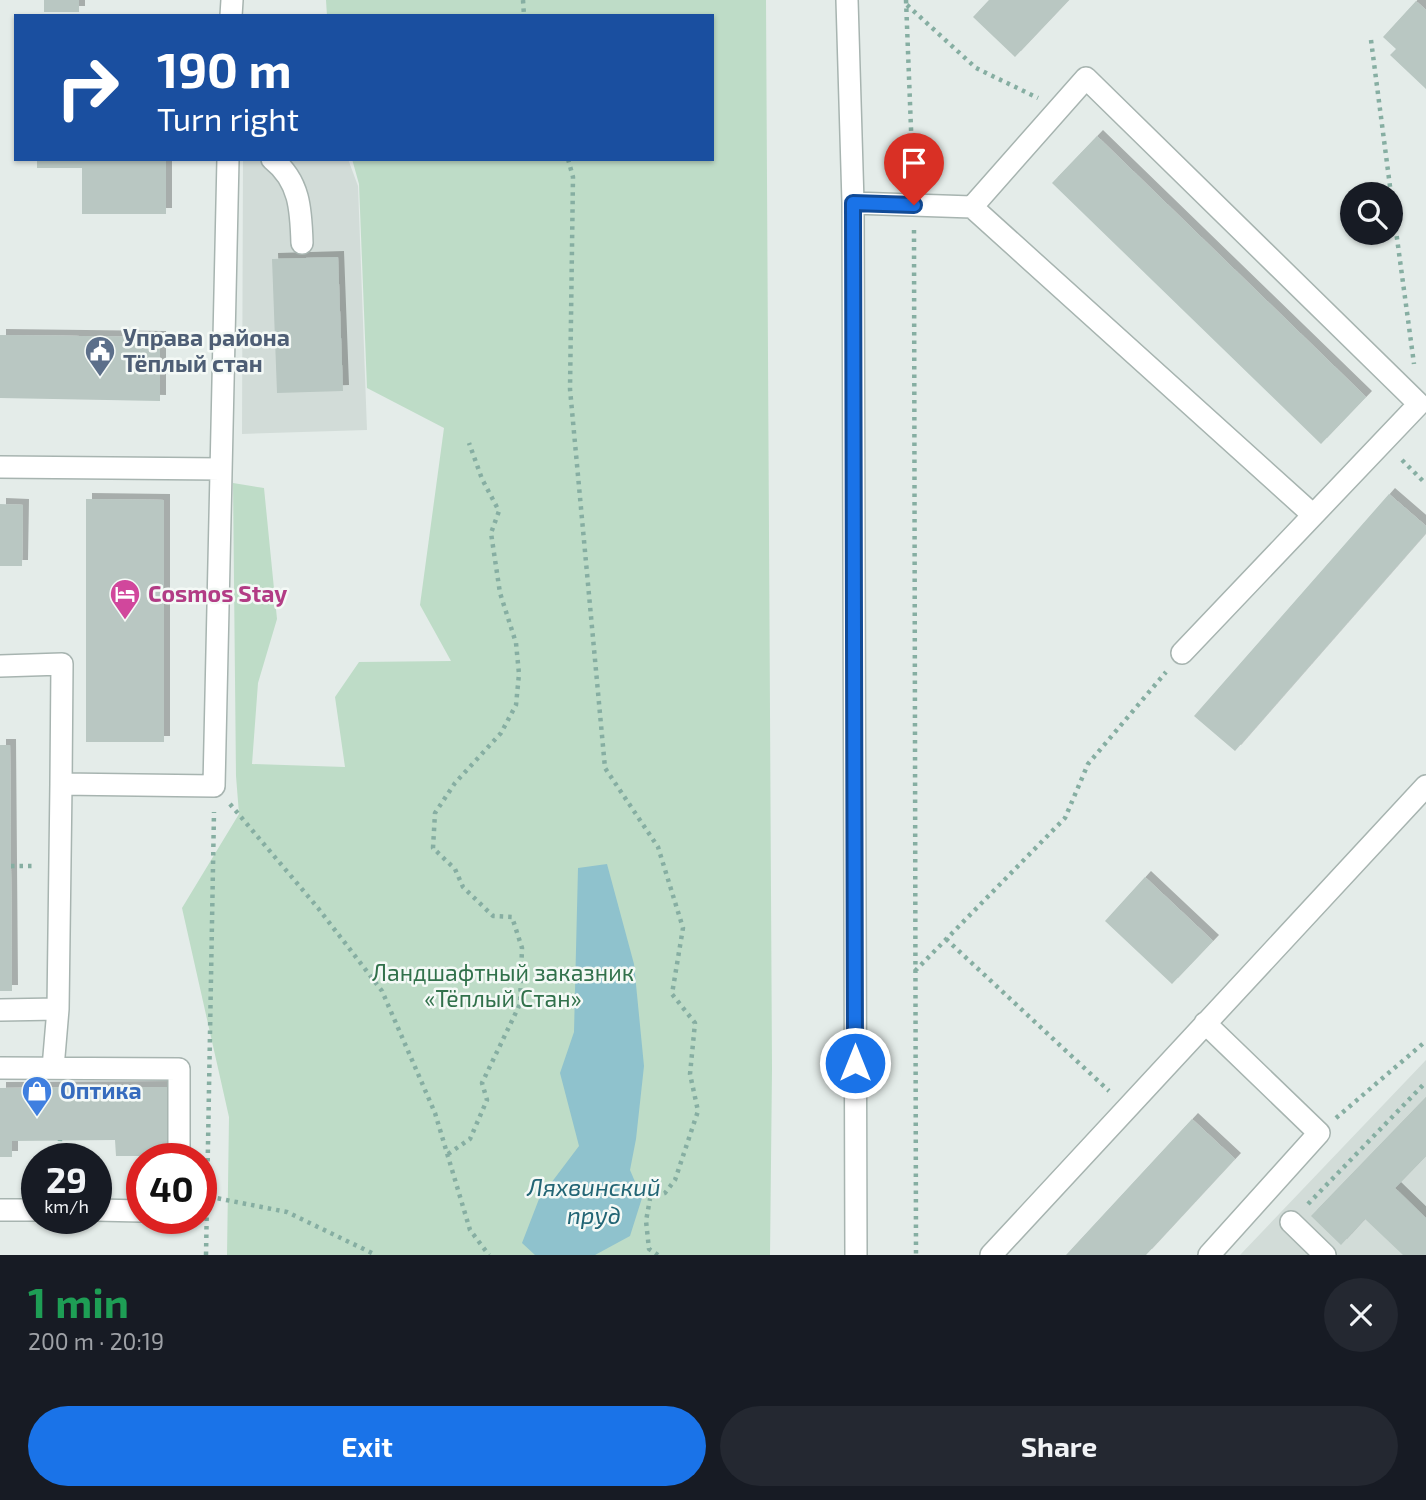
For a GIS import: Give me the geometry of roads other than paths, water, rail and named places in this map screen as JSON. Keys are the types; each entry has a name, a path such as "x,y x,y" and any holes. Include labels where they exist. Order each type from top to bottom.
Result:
{"street":[{"path":"847,0 853,203 856,1255"},
{"path":"972,207 1086,78 1419,404 1182,653"},
{"path":"61,784 214,786 228,161"},
{"path":"274,161 288,176 298,194 302,243"},
{"path":"853,203 972,207 1312,514"},
{"path":"0,467 221,469"},
{"path":"0,666 62,664 58,1009 53,1068"},
{"path":"991,1255 1426,786"},
{"path":"0,1010 58,1009"},
{"path":"1205,1023 1319,1133 1209,1255"},
{"path":"0,1068 179,1069 178,1143"},
{"path":"1263,1196 1325,1255"},
{"path":"0,1210 21,1210"}],"water":[{"name":"Ляхвинский пруд","path":"607,864 634,964 644,1066 630,1170 642,1198 630,1236 595,1255 535,1255 522,1243 539,1199 579,1146 560,1073 574,1032 578,868"}],"place":[{"name":"Управа района Тёплый стан","path":"100,378"},
{"name":"Cosmos Stay","path":"125,621"},
{"name":"Оптика","path":"37,1118"}],"park label":[{"name":"Ландшафтный заказник «Тёплый Стан»","path":"503,986"}]}
